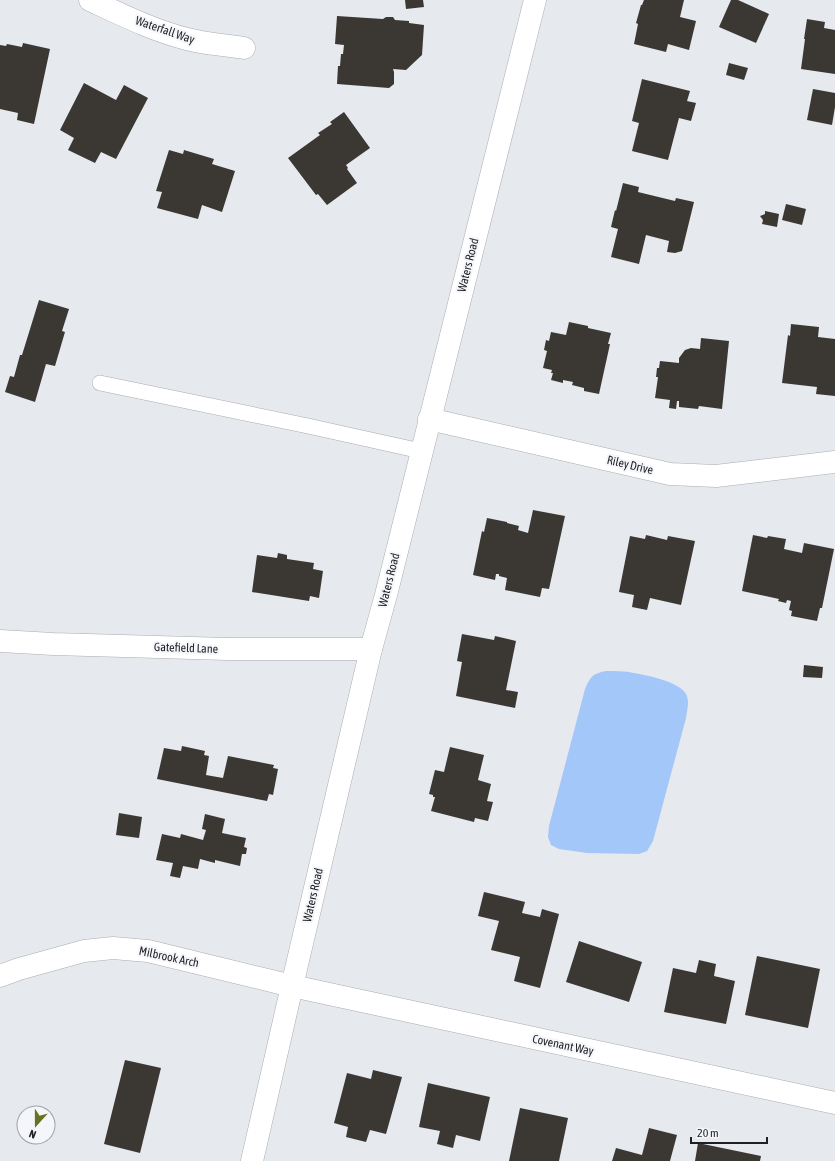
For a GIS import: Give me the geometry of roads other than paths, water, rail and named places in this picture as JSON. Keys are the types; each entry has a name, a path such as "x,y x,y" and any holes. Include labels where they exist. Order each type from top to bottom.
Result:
{"street":[{"name":"Waterfall Way","path":"90,0 151,27 185,39 244,48"},
{"name":"Waters Road","path":"252,1161 371,649 386,595 535,0"},
{"name":"Riley Drive","path":"429,419 670,474 716,476 835,462"},
{"name":"Gatefield Lane","path":"0,641 61,645 228,649 371,649"},
{"name":"Milbrook Arch","path":"0,976 84,951 113,948 148,951 292,986"},
{"name":"Covenant Way","path":"292,986 835,1103"}],"lane":[{"path":"100,383 421,451"}],"water":[{"path":"606,671 631,672 662,680 683,690 688,700 686,718 653,841 647,851 639,854 587,853 559,849 551,845 548,837 549,826 585,689 592,676"}]}
